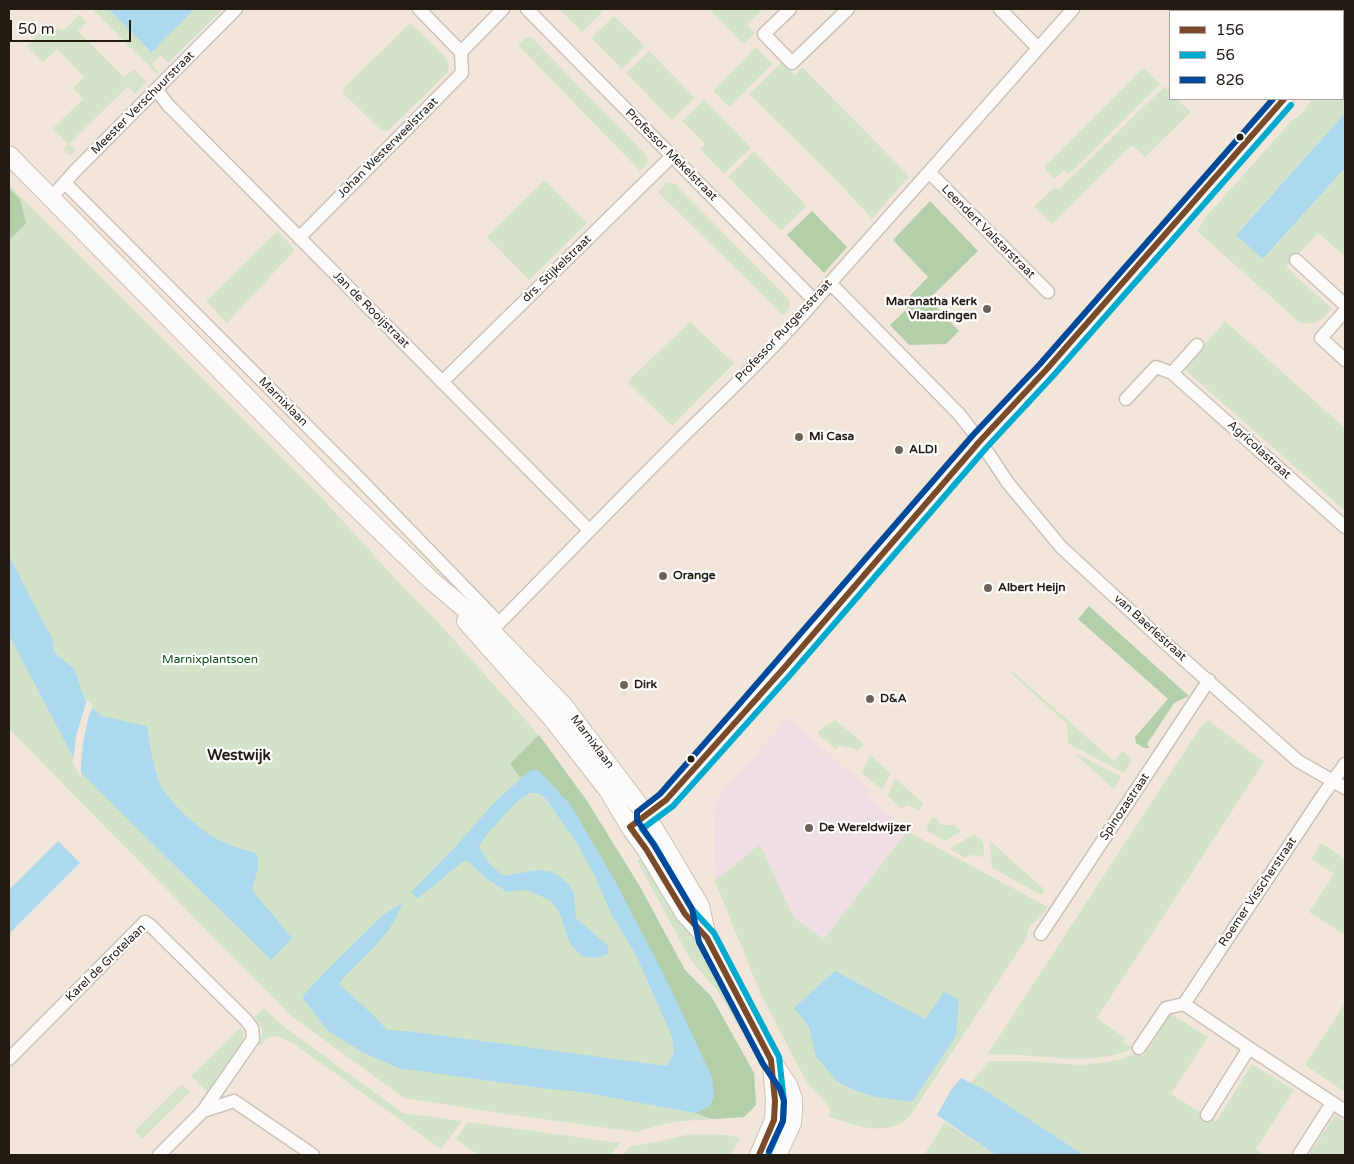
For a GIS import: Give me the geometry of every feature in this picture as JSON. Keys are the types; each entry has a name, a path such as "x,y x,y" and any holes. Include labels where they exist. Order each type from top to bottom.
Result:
{"street":[{"name":"Meester Verschuurstraat","path":"51,198 236,9"},
{"path":"419,9 461,52 503,9"},
{"name":"Professor Mekelstraat","path":"526,9 815,301"},
{"path":"790,9 764,34 792,64 848,9"},
{"path":"1000,9 1038,48"},
{"name":"Professor Rutgersstraat","path":"490,631 765,354 815,301 1073,9"},
{"name":"Johan Westerweelstraat","path":"299,238 462,73 461,52"},
{"name":"Jan de Rooijstraat","path":"156,89 168,105 589,530"},
{"path":"630,827 666,800 784,668 980,441 1046,370 1283,100"},
{"name":"Marnixlaan","path":"9,155 334,486 431,580 490,631 551,717 608,790 685,914 707,938 771,1060 788,1085 792,1099 792,1124"},
{"name":"drs. Stijkelstraat","path":"442,382 672,156"},
{"name":"Leendert Valstarstraat","path":"929,172 1048,292"},
{"name":"Marnixlaan","path":"65,182 324,442 490,631 563,705 638,804 661,840 700,906 707,938"},
{"path":"1296,260 1345,305"},
{"path":"830,283 958,414 980,441"},
{"path":"1345,311 1321,338 1345,360"},
{"path":"1126,399 1156,367 1172,373 1197,345"},
{"name":"Agricolastraat","path":"1172,373 1345,527"},
{"name":"van Baerlestraat","path":"980,441 1008,483 1061,547 1298,761 1345,788"},
{"name":"Spinozastraat","path":"1041,934 1208,680"},
{"name":"Roemer Visscherstraat","path":"1184,1004 1345,764"},
{"name":"Karel de Grotelaan","path":"9,1059 145,922 252,1028 253,1039 202,1110"},
{"path":"1139,1048 1166,1008 1184,1004 1345,1111"},
{"path":"1207,1115 1249,1048"},
{"name":"Marnixlaan","path":"771,1060 775,1101 774,1120"},
{"path":"159,1155 202,1110 234,1101 313,1155"},
{"path":"1299,1155 1332,1103"},
{"path":"759,1155 774,1120 792,1124 777,1155"}],"shaded area":[{"name":"De Wereldwijzer","path":"788,717 870,790 867,794 907,831 824,940 797,920 790,910 760,844 715,881 713,803"}],"green space":[{"path":"92,9 108,9 146,49 155,50 195,9 223,9 168,63 161,55 152,64 159,72 157,74"},
{"path":"559,9 605,9 582,32"},
{"path":"709,9 763,9 747,24 755,33 743,44"},
{"path":"79,15 87,22 78,31 124,77 134,69 147,82 135,94 128,86 69,144 76,150 70,156 63,149 68,144 53,128 83,99 73,88 84,77 57,49 43,62 27,46 47,26 64,30"},
{"path":"614,16 645,46 622,69 591,38"},
{"path":"410,23 445,57 448,64 448,72 388,131 382,131 344,94 343,89"},
{"path":"526,37 531,37 647,156 648,163 640,171 518,45"},
{"path":"756,47 773,64 729,107 713,91"},
{"path":"649,51 695,98 672,120 626,73"},
{"path":"782,62 795,75 802,67 909,176 872,219 837,181 749,94"},
{"path":"1345,62 1345,113 1236,234 1264,259 1345,168 1345,257 1318,233 1286,267 1332,309 1315,323 1300,323 1197,231 1206,217 1312,100 1344,100"},
{"path":"1143,68 1160,84 1068,175 1064,170 1055,179 1044,167"},
{"path":"1165,86 1169,91 1169,100 1178,100 1191,112 1145,157 1132,145 1052,224 1034,206 1054,188 1059,189"},
{"path":"704,100 751,148 724,174 700,149 705,144 682,121"},
{"path":"754,151 807,206 781,231 728,177"},
{"path":"545,180 587,223 529,280 487,237"},
{"path":"667,183 674,183 789,299 789,309 783,315 658,192"},
{"name":"Marnixplantsoen","path":"9,185 322,498 403,587 438,622 539,735 587,801 639,885 685,970 711,996 754,1073 756,1105 744,1117 683,1121 636,1132 404,1098 290,1015 9,729"},
{"path":"9,188 20,199 26,223 9,241"},
{"path":"930,201 978,251 929,299 959,331 946,344 909,345 890,325 907,309 907,299 928,277 893,240"},
{"path":"812,211 847,247 824,273 787,235"},
{"path":"278,231 295,250 227,323 206,301"},
{"path":"1225,321 1345,428 1345,511 1184,369"},
{"path":"690,322 734,363 672,426 627,382"},
{"path":"1089,606 1189,696 1174,703 1147,744 1150,748 1144,748 1136,743 1135,737 1168,699 1078,619"},
{"path":"1013,672 1114,761 1123,751 1132,760 1124,773 1069,744 1067,724 1011,673"},
{"path":"835,720 864,744 858,750 839,745 836,749 818,734 818,731"},
{"path":"1208,720 1264,762 1097,1018 1125,1038 1122,1042 1134,1048 1106,1057 1077,1059 987,1055 1192,740 1202,725"},
{"path":"539,735 587,801 639,885 685,970 711,996 754,1073 756,1105 744,1117 712,1119 695,1113 710,1106 615,881 528,772 521,778 510,764"},
{"path":"1073,752 1120,776 1121,778 1114,789"},
{"path":"871,756 890,773 883,789 862,773"},
{"path":"896,779 923,803 920,810 907,805 902,809 888,796"},
{"path":"934,817 942,825 954,825 960,832 946,841 927,831 931,818"},
{"path":"907,831 1048,907 1029,928 1027,938 910,1116 901,1123 891,1127 871,1128 829,1117 829,1107 806,1081 761,995 715,881 760,844 790,910 797,920 824,939"},
{"path":"974,834 983,842 984,855 982,857 970,855 965,858 951,850 951,848"},
{"path":"990,841 1045,890 1041,895 992,868"},
{"path":"1321,843 1345,859 1345,935 1309,912 1334,874 1311,859"},
{"path":"642,857 708,961 756,1055 717,990 690,959 637,861"},
{"path":"1345,1003 1345,1092 1305,1065"},
{"path":"264,1008 283,1026 403,1113 462,1121 441,1149 290,1042 274,1036 266,1039 261,1046 257,1044 262,1030 254,1017"},
{"path":"1170,1013 1208,1037 1171,1094 1216,1122 1252,1064 1294,1090 1256,1149 1265,1155 1084,1155 971,1083 989,1061 1027,1061 1082,1065 1119,1060 1136,1053 1144,1056"},
{"path":"240,1028 243,1032 243,1041 207,1092 191,1076"},
{"path":"182,1084 190,1092 142,1139 135,1131"},
{"path":"1335,1115 1345,1122 1345,1155 1309,1155"},
{"path":"468,1122 620,1143 611,1155 478,1155 456,1139"},
{"path":"945,1122 996,1155 924,1155"},
{"path":"692,1134 728,1135 740,1138 731,1155 623,1155 630,1146"}],"water":[{"path":"108,9 195,9 151,52"},
{"path":"1345,113 1345,168 1263,259 1236,235"},
{"path":"9,556 52,637 54,652 75,670 84,699 101,716 146,726 158,779 166,794 188,818 210,835 227,844 257,854 258,868 252,890 292,938 271,960 82,774 9,635"},
{"path":"535,770 540,772 570,804 615,881 666,979 712,1077 714,1096 710,1106 695,1113 581,1092 398,1068 362,1052 327,1030 302,997 383,915 402,903 391,927 339,984 387,1030 416,1032 667,1066 674,1052 672,1037 636,955 611,914 596,878 576,842 546,799 538,793 530,793 519,800 504,815 479,845 481,850 489,862 504,876 537,870 550,871 559,876 569,885 574,894 576,918 608,946 608,954 596,958 582,956 570,944 559,911 550,900 526,890 507,892 486,878 465,860 417,899 411,892 457,845 494,803 528,772"},
{"path":"58,841 80,863 9,934 9,890"},
{"path":"835,971 925,1019 944,992 959,1000 956,1036 912,1102 876,1097 856,1091 838,1082 816,1057 809,1027 794,1008"},
{"path":"961,1078 981,1088 1084,1155 996,1155 937,1115 951,1090"}],"pier":[{"path":"87,700 93,705 83,742 81,777 73,762 76,736"}],"transit line":[{"name":"826","path":"769,1151 783,1121 784,1101 780,1089 763,1064 699,942 692,909 637,820 637,812 660,794 973,435 1040,364 1272,100"},
{"name":"156","path":"759,1155 774,1120 775,1101 771,1060 707,938 685,914 646,849 630,827 666,800 784,668 980,441 1046,370 1283,100"},
{"name":"56","path":"768,1155 783,1121 784,1101 779,1057 714,933 692,909 654,844 642,829 673,806 791,674 987,447 1053,376 1291,105"}],"place":[{"name":"Maranatha Kerk Vlaardingen","path":"987,309"},
{"name":"Mi Casa","path":"799,437"},
{"name":"ALDI","path":"899,450"},
{"name":"Orange","path":"663,576"},
{"name":"Albert Heijn","path":"988,588"},
{"name":"Dirk","path":"624,685"},
{"name":"D&A","path":"870,699"},
{"name":"De Wereldwijzer","path":"809,828"}],"district":[{"name":"Westwijk","path":"239,756"}]}
